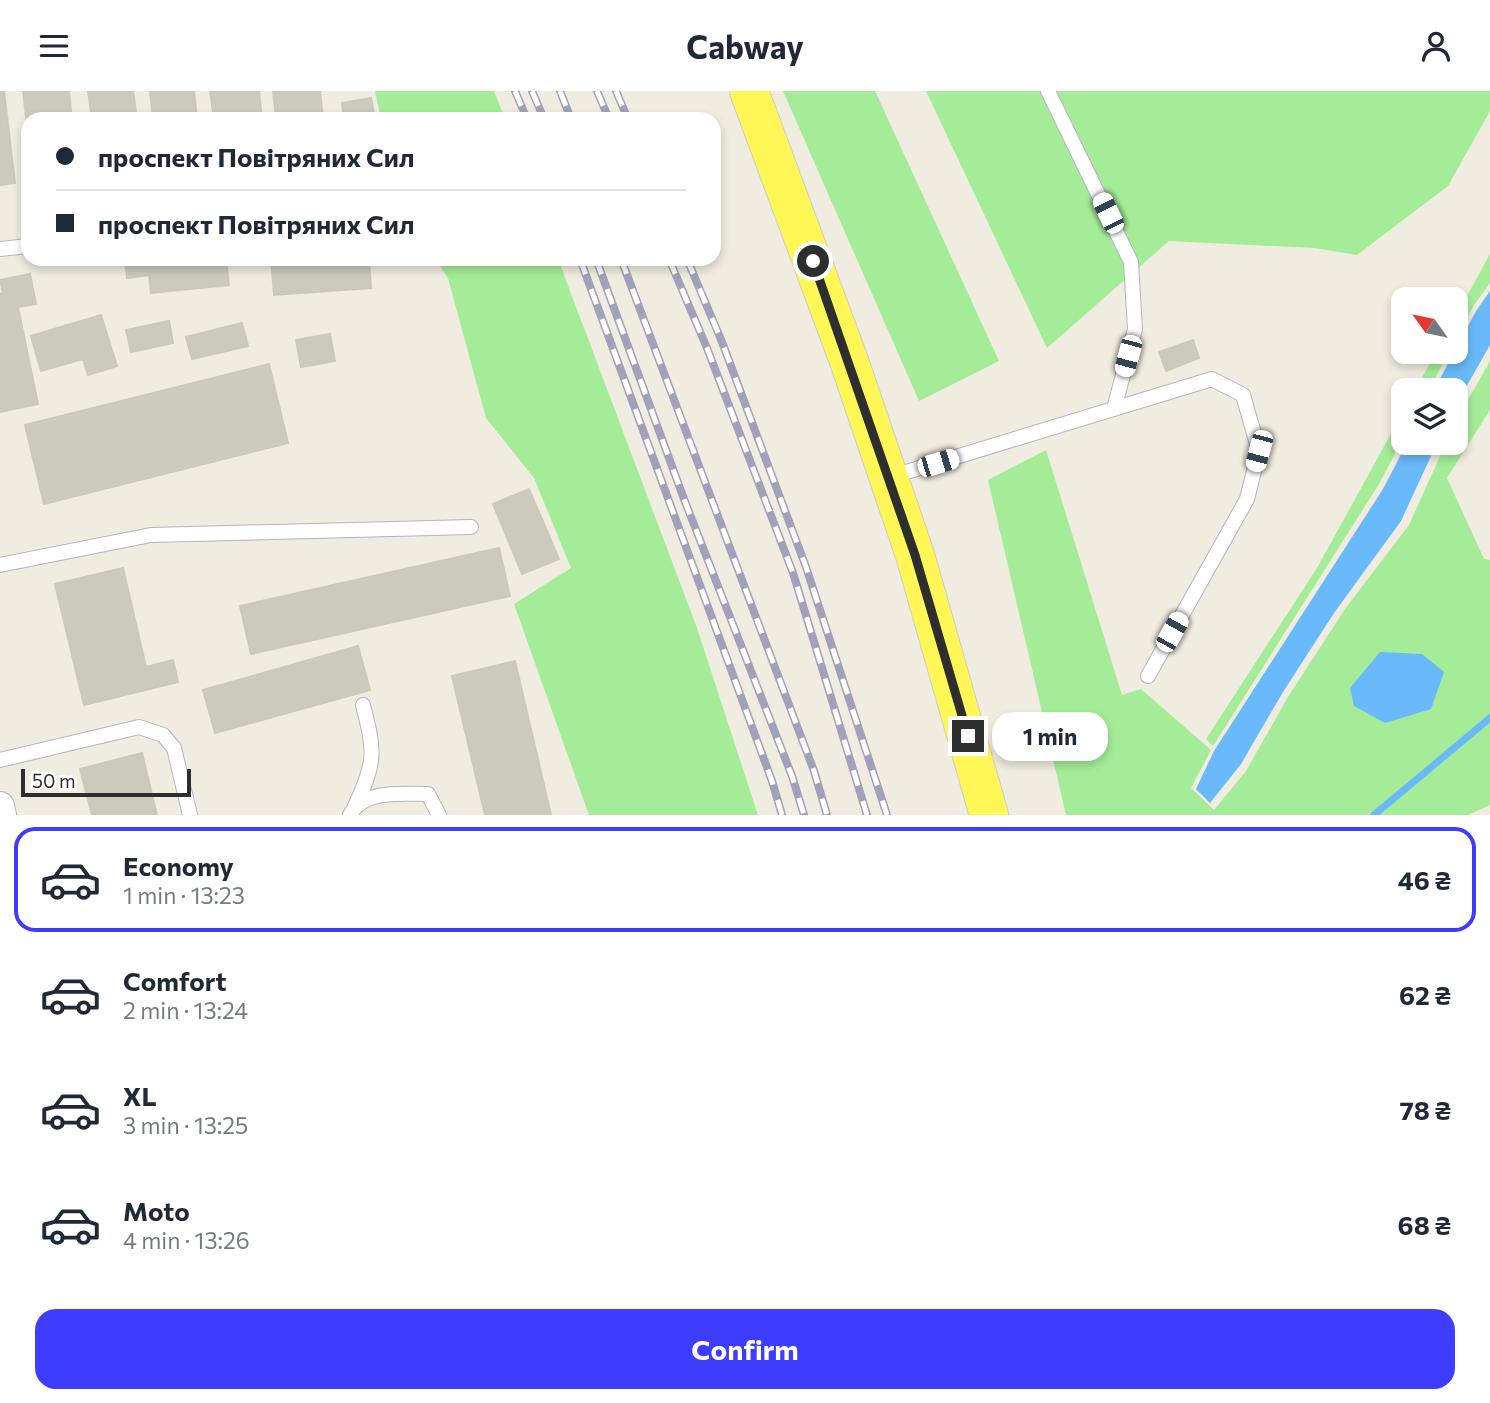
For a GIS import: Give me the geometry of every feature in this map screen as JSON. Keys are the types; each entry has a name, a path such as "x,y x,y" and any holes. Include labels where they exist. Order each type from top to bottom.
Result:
{"main road":[{"path":"749,91 844,349 915,555 989,815"}],"street":[{"path":"0,806 2,815"}],"lane":[{"path":"1048,91 1132,263 1135,329 1114,409"},
{"path":"0,249 21,247"},
{"path":"889,478 1212,380 1243,395 1259,451 1247,499 1148,676"},
{"path":"0,565 152,535 471,527"},
{"path":"353,811 370,775 373,744 363,705"},
{"path":"0,760 139,727 163,735 174,748 190,815"},
{"path":"353,811 386,793 428,794 439,815"}],"green space":[{"path":"375,91 494,91 502,112 380,112"},
{"path":"783,91 875,91 999,361 919,401"},
{"path":"926,91 1490,91 1490,111 1448,186 1357,255 1315,248 1169,241 1047,348"},
{"path":"1490,254 1490,283 1468,316 1468,294"},
{"path":"440,266 561,266 697,628 758,815 589,815 514,604 571,568 534,478 486,418 448,278"},
{"path":"1490,361 1490,410 1468,445 1468,400"},
{"path":"1429,364 1443,364 1435,378 1422,378"},
{"path":"1391,434 1391,455 1394,455 1379,484 1213,746 1206,739 1317,568"},
{"path":"1046,450 1122,695 1141,689 1211,750 1191,788 1214,810 1246,771 1288,697 1345,609 1409,525 1441,455 1462,455 1447,478 1484,559 1490,560 1490,805 1468,815 1066,815 988,480"}],"water":[{"path":"1490,291 1490,345 1468,384 1468,378 1440,378 1448,364 1468,364 1468,326"},
{"path":"1401,455 1431,455 1401,521 1334,613 1241,764 1210,803 1196,789 1214,751 1383,489"},
{"path":"1380,652 1422,654 1444,672 1431,709 1385,723 1354,706 1350,688"}],"building":[{"path":"0,91 4,91 15,183 0,185"},
{"path":"23,91 69,91 71,112 26,112"},
{"path":"88,91 133,91 136,112 91,112"},
{"path":"150,91 194,91 196,112 152,112"},
{"path":"210,91 259,91 261,112 213,112"},
{"path":"273,91 320,91 322,112 275,112"},
{"path":"371,98 374,112 343,112 342,103"},
{"path":"126,266 227,266 229,285 151,293 149,275 127,278"},
{"path":"272,266 369,266 371,288 274,295"},
{"path":"30,274 36,304 18,307 38,404 0,412 0,294 3,293 0,280"},
{"path":"101,315 117,366 88,375 83,359 41,371 31,336"},
{"path":"169,321 173,343 131,352 126,330"},
{"path":"242,323 248,346 192,359 186,337"},
{"path":"330,334 335,361 301,367 296,340"},
{"path":"1193,340 1199,358 1166,371 1159,352"},
{"path":"269,364 288,443 44,504 25,425"},
{"path":"529,489 559,559 522,574 493,504"},
{"path":"499,548 510,596 251,654 240,606"},
{"path":"123,568 146,667 173,660 178,682 84,705 55,584"},
{"path":"358,646 370,690 215,733 203,690"},
{"path":"515,661 551,815 485,815 452,676"},
{"path":"142,753 157,815 92,815 80,769"}],"waterway":[{"path":"1374,815 1490,718"}],"railway":[{"path":"515,91 524,112"},
{"path":"532,91 541,112"},
{"path":"560,91 568,112"},
{"path":"597,91 606,112"},
{"path":"616,91 625,112"},
{"path":"583,266 772,781 782,815"},
{"path":"599,266 684,499 792,776 804,815"},
{"path":"624,266 814,771 827,815"},
{"path":"672,266 707,348 793,573 867,815"},
{"path":"690,266 722,342 806,567 887,815"}],"route":[{"path":"813,261 915,555 968,736"}]}
